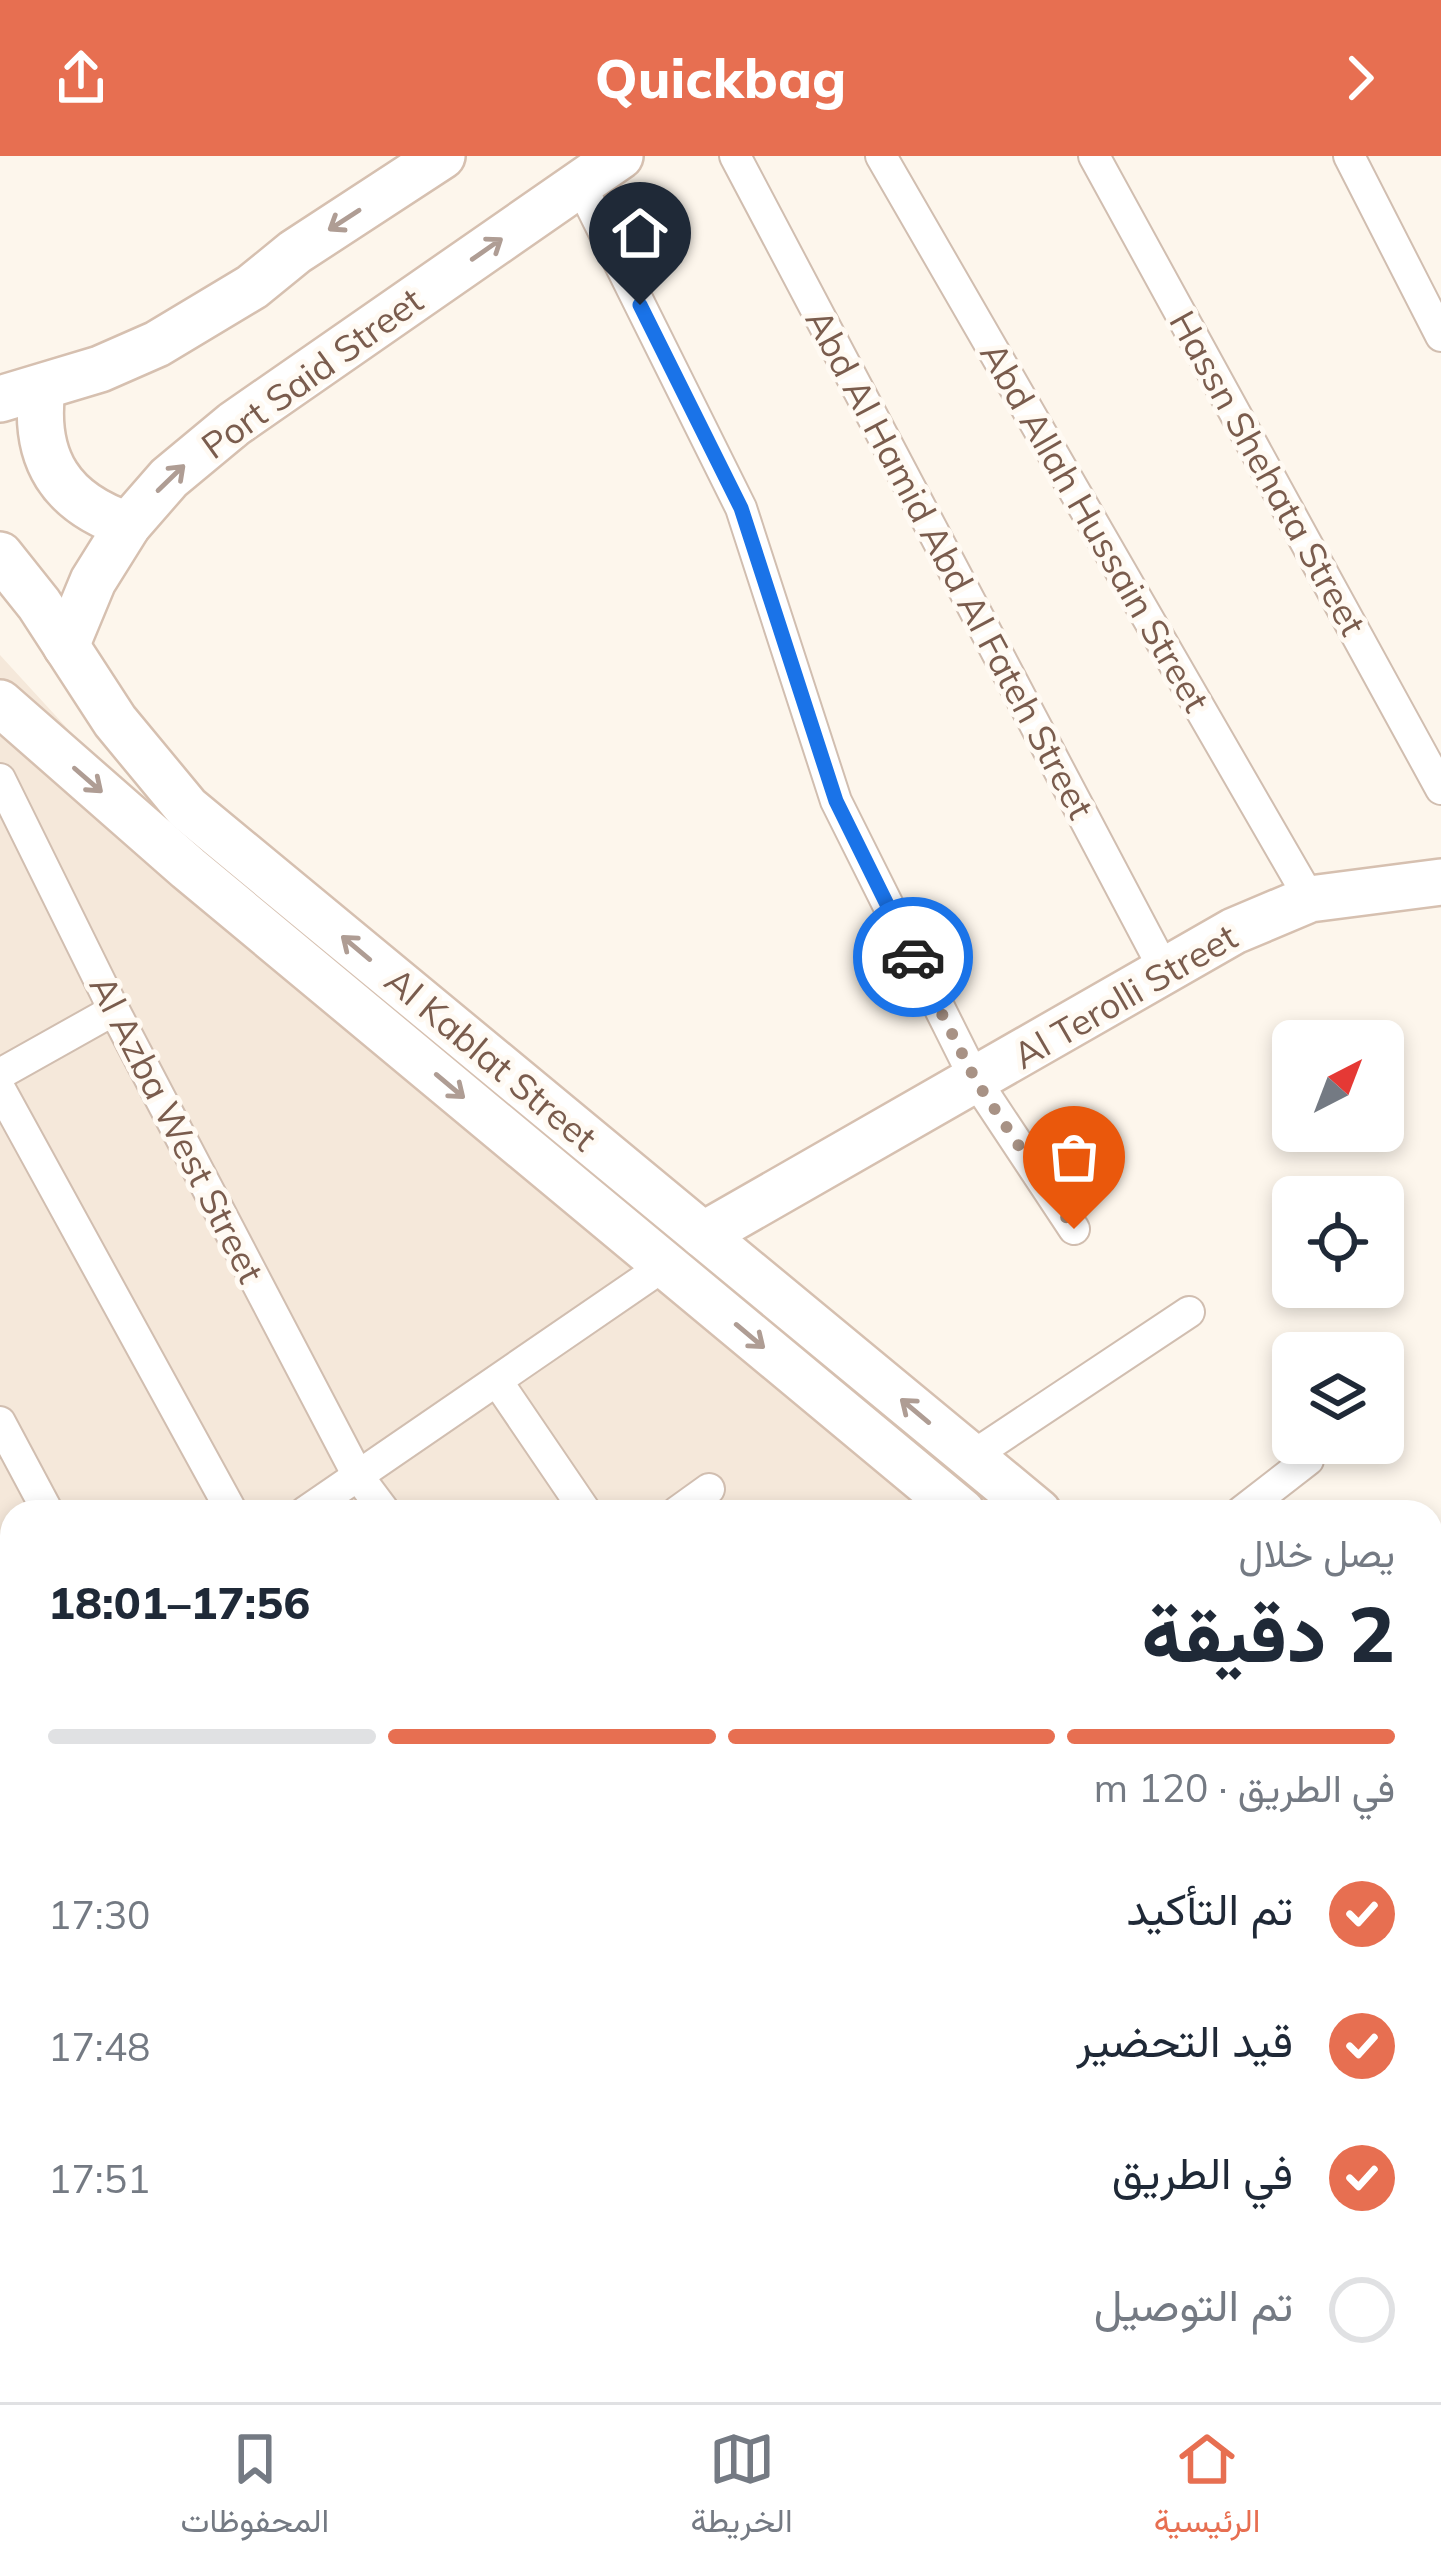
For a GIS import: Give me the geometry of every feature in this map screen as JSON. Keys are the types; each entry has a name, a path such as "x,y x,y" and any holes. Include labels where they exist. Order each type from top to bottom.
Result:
{"main road":[{"path":"128,525 81,504 63,486 21,394 138,353 205,317 442,156"},
{"name":"Port Said Street","path":"66,646 93,581 128,525 169,478 235,424 620,156"},
{"name":"Al Kablat Street","path":"0,555 39,604 115,721 187,808 1023,1500"},
{"name":"Al Kablat Street","path":"0,703 188,868 948,1500"},
{"name":"Al Terolli Street","path":"703,1234 1234,931 1310,899 1441,882"}],"street":[{"name":"Abd Al Hamid Abd Al Fateh Street","path":"735,156 1165,971"},
{"name":"Abd Allah Hussain Street","path":"881,156 1310,899"},
{"name":"Hassn Shehata Street","path":"1094,156 1441,789"},
{"path":"1348,156 1441,336"},
{"path":"580,184 741,508 836,801 976,1081 1074,1229"},
{"name":"Al Azba West Street","path":"0,779 114,1010 358,1476 376,1500"},
{"path":"0,1074 114,1010"},
{"path":"0,1089 11,1138 225,1500"},
{"path":"323,1500 665,1265"},
{"path":"971,1457 1189,1312"},
{"path":"496,1381 578,1500"},
{"path":"0,1422 42,1500"},
{"path":"1256,1500 1303,1464"},
{"path":"694,1500 709,1489"}],"shaded area":[{"path":"0,655 180,842 973,1500 0,1500"}],"way so far":[{"path":"913,957 976,1081 1074,1229"}],"route":[{"path":"640,305 741,508 836,801 913,957"}]}
